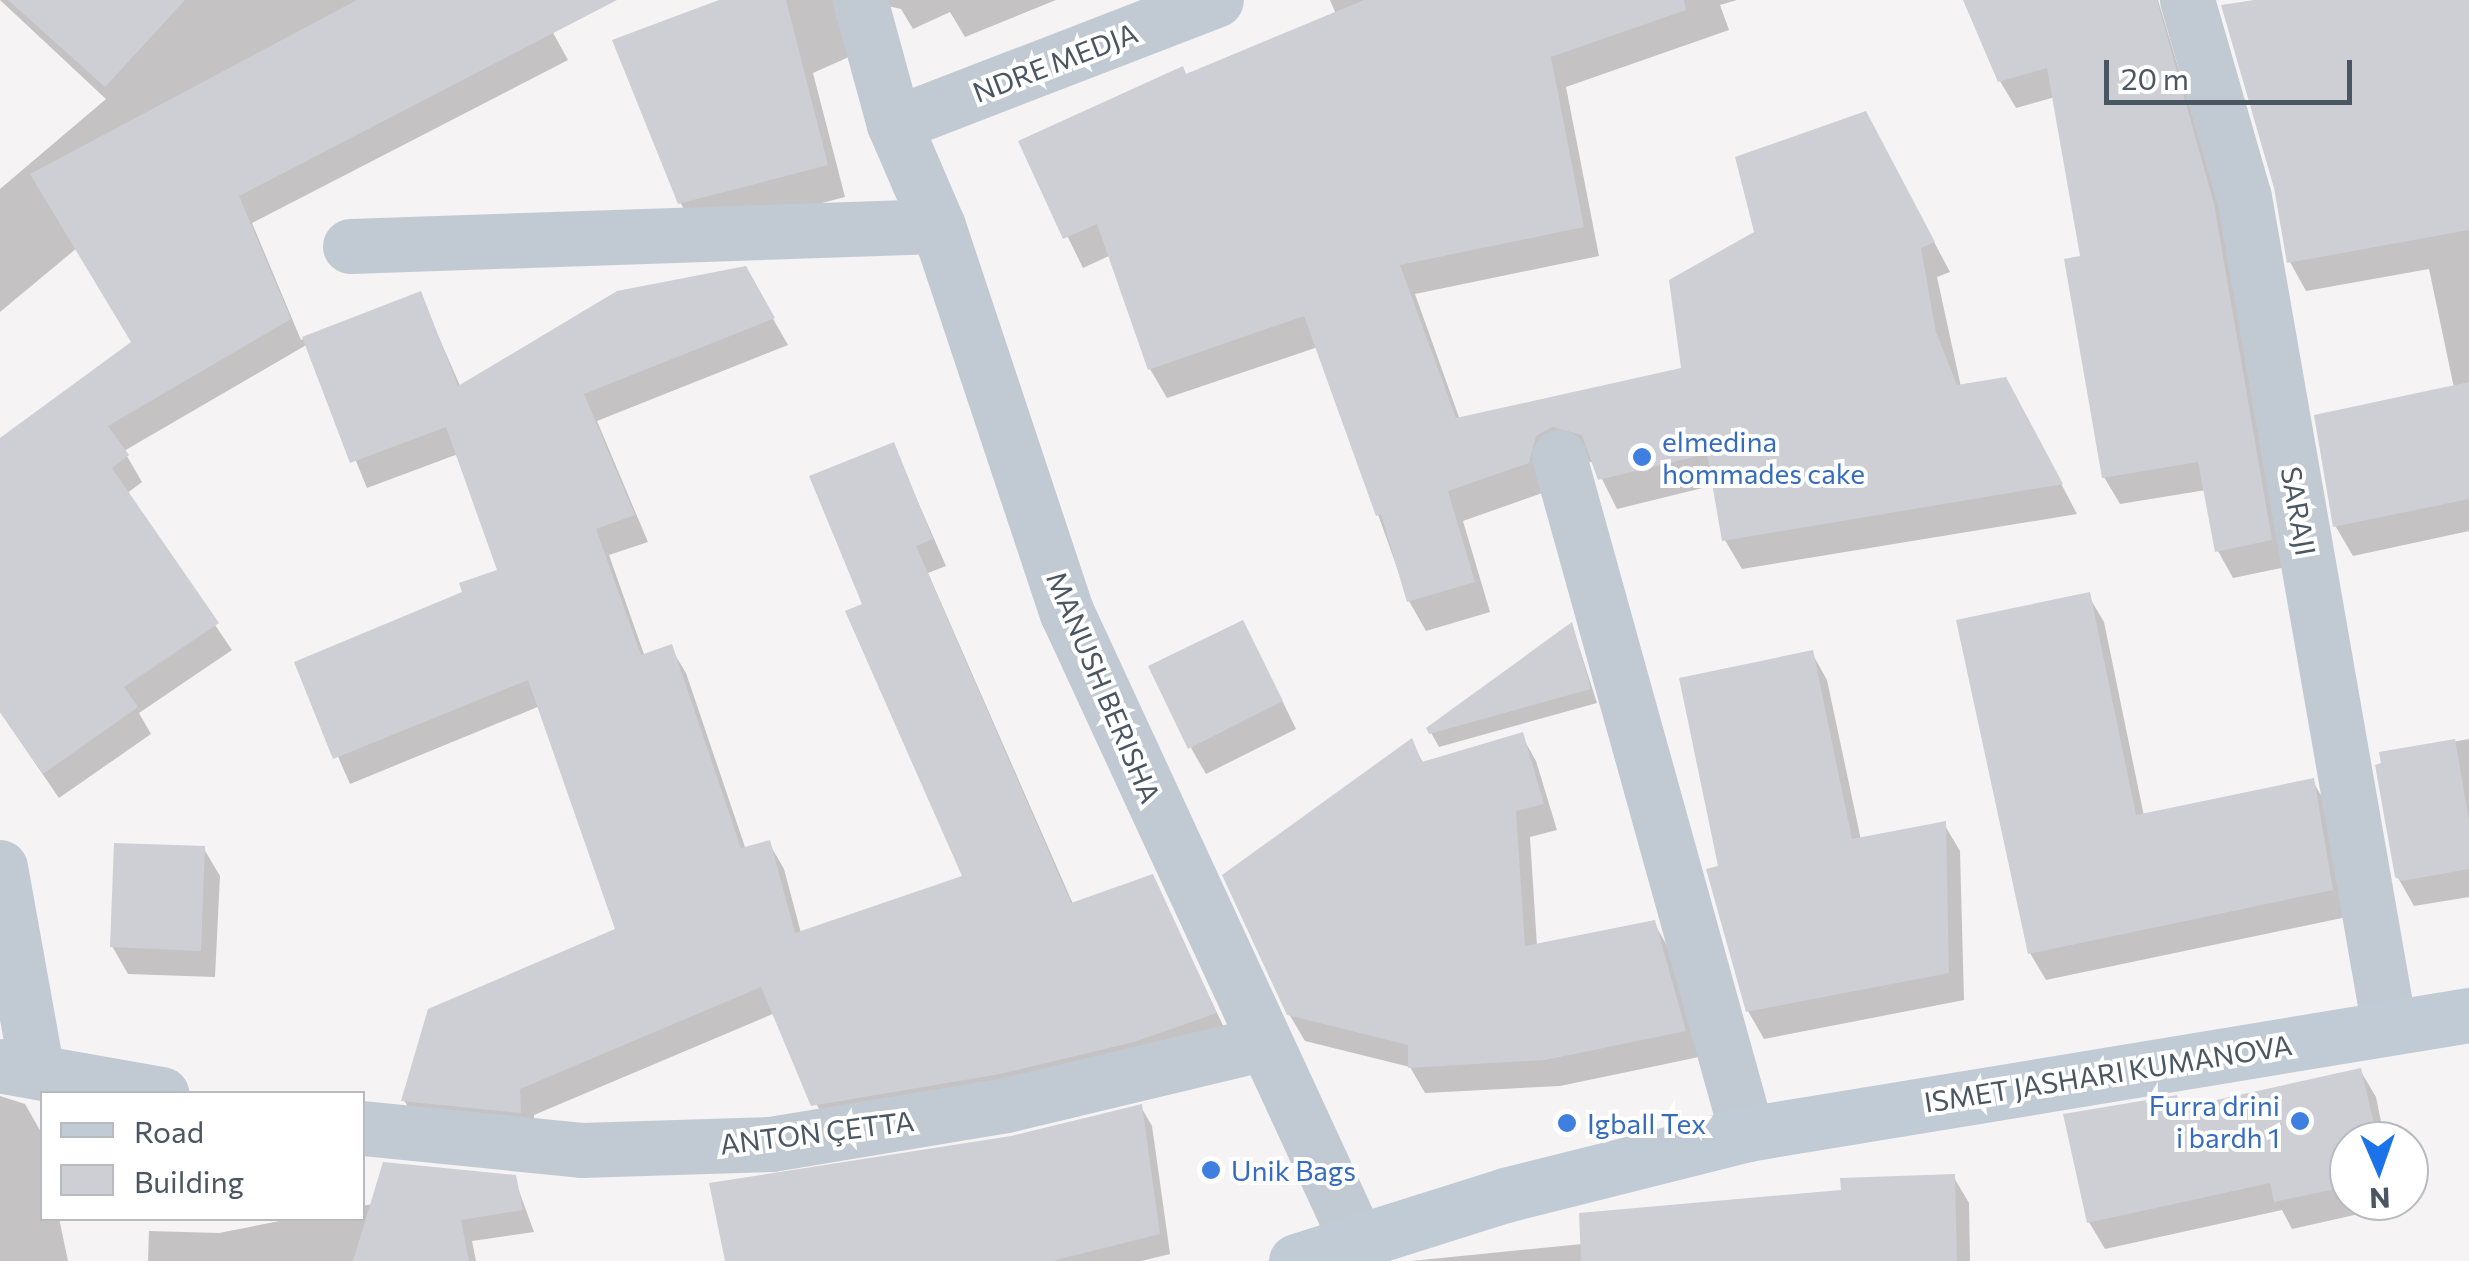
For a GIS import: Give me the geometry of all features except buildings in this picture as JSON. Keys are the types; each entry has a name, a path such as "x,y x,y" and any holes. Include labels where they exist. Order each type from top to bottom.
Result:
{"street":[{"name":"MANUSH BERISHA","path":"860,0 894,124 938,226 1067,613 1357,1241"},
{"name":"NDRE MEDJA","path":"894,124 1216,0"},
{"name":"SARAJI","path":"2187,0 2244,197 2388,1027"},
{"path":"350,246 938,226"},
{"path":"1559,457 1747,1134"},
{"path":"0,868 18,1067 146,1091"},
{"name":"ISMET JASHARI KUMANOVA","path":"1296,1261 1505,1195 1747,1134 2469,1014"},
{"name":"ANTON ÇETTA","path":"365,1128 580,1150 771,1144 1006,1105 1264,1043"}],"place":[{"name":"elmedina hommades cake","path":"1642,457"},
{"name":"Furra drini i bardh 1","path":"2300,1121"},
{"name":"Igball Tex","path":"1567,1123"},
{"name":"Unik Bags","path":"1211,1170"}]}
